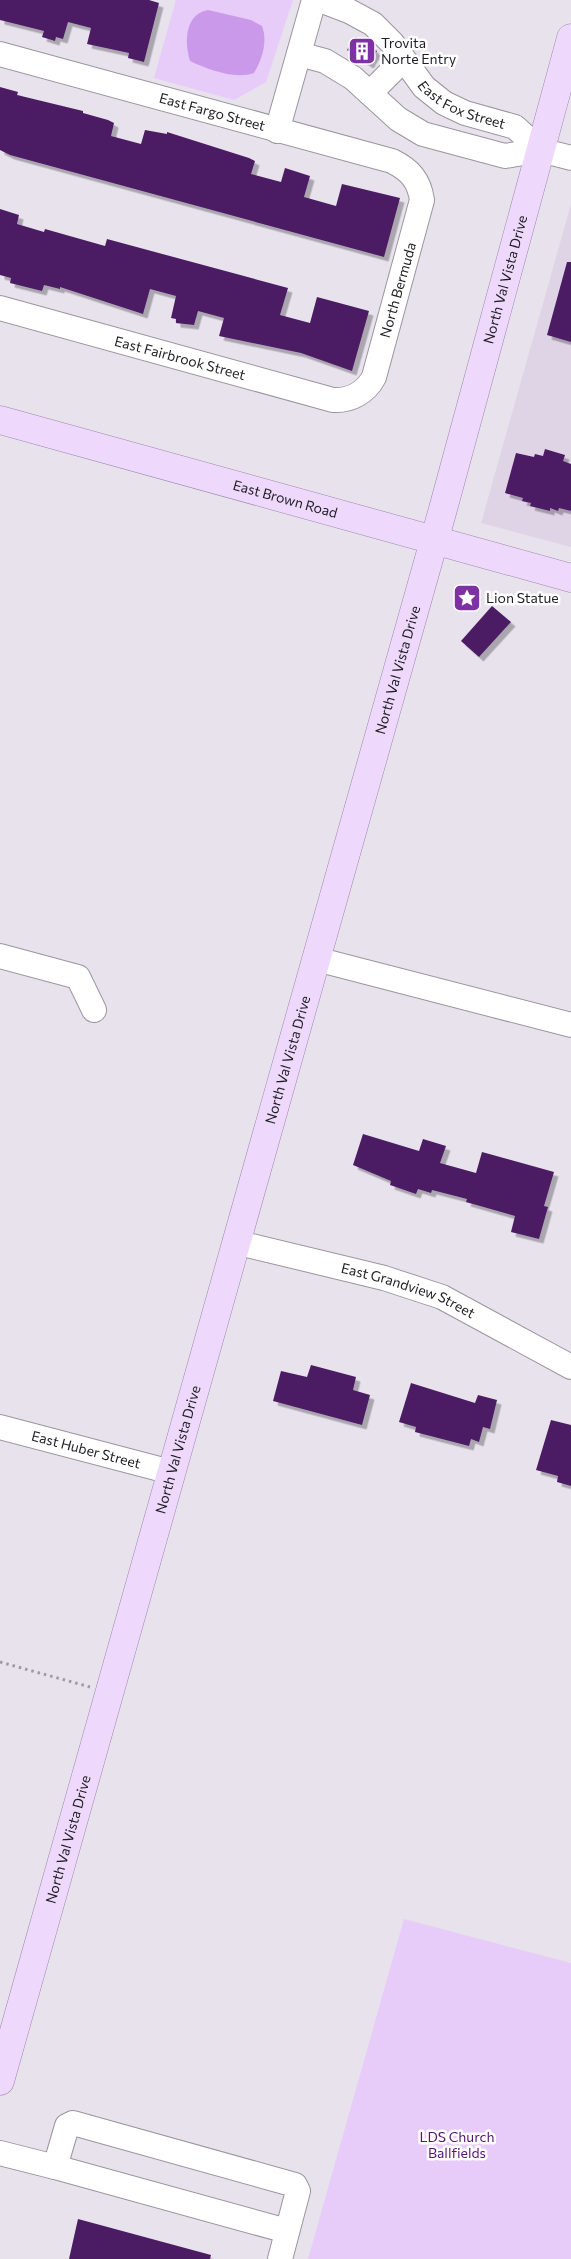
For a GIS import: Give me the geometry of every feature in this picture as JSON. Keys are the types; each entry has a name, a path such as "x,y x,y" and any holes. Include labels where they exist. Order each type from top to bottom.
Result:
{"main road":[{"name":"North Val Vista Drive","path":"0,2081 434,541 571,38"},
{"name":"East Brown Road","path":"0,420 571,578"}],"street":[{"path":"277,131 314,0"},
{"name":"East Fox Street","path":"320,0 350,10 374,24 392,43 424,87 444,103 465,113 515,127 540,150"},
{"name":"East Fargo Street","path":"0,54 392,161 407,170 417,181"},
{"name":"East Fox Street","path":"298,54 336,67 353,78 398,119 423,134 505,156 540,150 571,158"},
{"path":"370,93 403,60"},
{"name":"North Bermuda","path":"359,394 370,384 374,377 416,227 422,200 417,181"},
{"name":"East Fairbrook Street","path":"0,308 333,400 341,401 359,394"},
{"path":"0,956 78,978 94,1010"},
{"path":"316,959 571,1025"},
{"name":"East Grandview Street","path":"235,1242 384,1278 442,1297 571,1367"},
{"name":"East Huber Street","path":"0,1427 171,1472"},
{"path":"55,2167 67,2126 73,2124 295,2185 298,2191 280,2259"},
{"path":"0,2153 287,2231"}],"path":[{"path":"0,1662 110,1692"}],"shaded area":[{"path":"208,10 251,20 262,26 264,32 263,50 254,73 246,75 230,74 190,61 187,46 188,30 195,17"},
{"path":"571,204 571,547 481,523"}],"green space":[{"path":"176,0 293,0 266,82 234,100 154,78"},
{"name":"LDS Church Ballfields","path":"404,1919 571,1963 571,2259 308,2259"}],"building":[{"path":"0,0 149,0 159,3 144,62 128,58 129,53 87,44 91,28 68,22 63,39 56,37 55,41 42,37 44,31 0,20"},
{"name":"Trovita Norte Entry","path":"356,37 377,51 369,64 347,50"},
{"path":"0,87 18,92 17,95 83,111 83,113 108,120 114,123 111,136 141,144 145,130 167,134 167,132 255,161 251,174 281,182 285,168 310,176 304,197 336,206 342,184 400,198 384,257 10,155 0,150"},
{"path":"0,209 19,215 17,224 44,232 45,229 105,246 107,239 288,288 280,315 310,323 317,297 369,311 352,371 301,353 219,336 224,318 198,311 194,325 176,323 176,319 171,318 176,296 150,289 143,314 60,287 60,289 44,285 42,291 10,283 11,278 0,275"},
{"path":"567,262 571,262 571,342 547,335"},
{"path":"545,449 565,455 563,461 571,464 571,511 559,508 558,511 550,508 550,511 530,506 531,503 522,501 523,498 505,493 516,453 534,457 535,454 543,456"},
{"path":"492,606 511,622 479,657 461,641"},
{"path":"363,1134 419,1151 423,1139 446,1146 440,1163 476,1173 482,1152 554,1172 544,1206 548,1207 539,1239 511,1232 515,1216 466,1202 467,1199 432,1190 431,1193 418,1189 416,1194 390,1185 391,1181 353,1165"},
{"path":"311,1365 356,1377 353,1390 370,1395 362,1425 273,1401 281,1371 307,1377"},
{"path":"411,1383 475,1403 478,1395 497,1400 490,1429 483,1427 479,1442 471,1439 469,1446 415,1432 416,1427 399,1422"},
{"path":"551,1420 571,1425 571,1486 557,1482 558,1476 536,1470"},
{"path":"78,2219 211,2255 210,2259 69,2259"}],"place":[{"name":"Trovita Norte Entry","path":"362,51"},
{"name":"Lion Statue","path":"467,598"}]}
